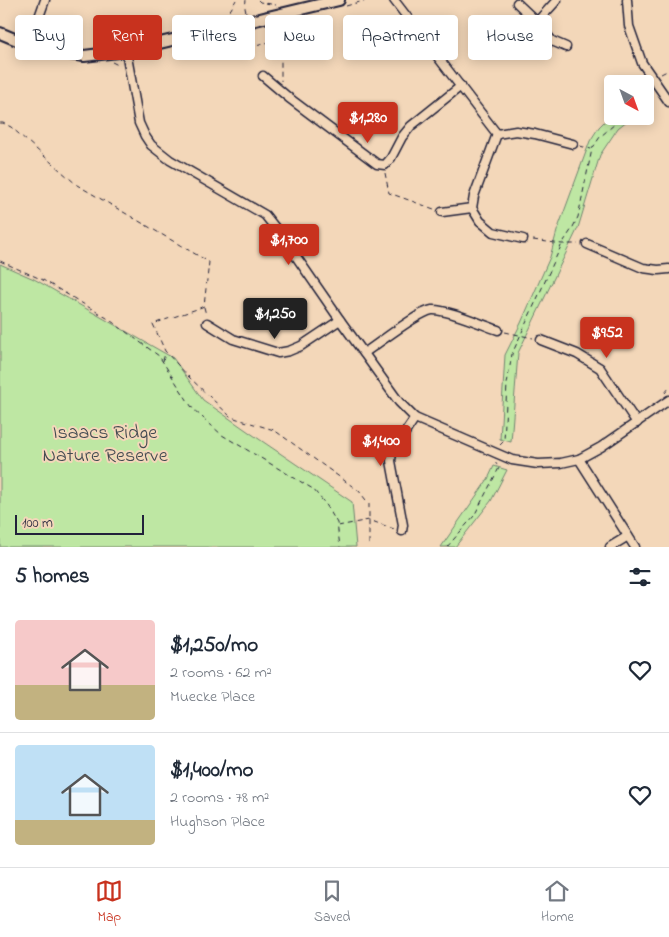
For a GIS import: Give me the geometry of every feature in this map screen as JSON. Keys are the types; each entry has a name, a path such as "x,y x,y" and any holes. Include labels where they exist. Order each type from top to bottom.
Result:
{"street":[{"path":"40,15 45,0"},
{"path":"162,42 339,0"},
{"path":"394,0 497,134"},
{"path":"543,15 557,0"},
{"path":"627,0 629,26 642,63 669,102"},
{"path":"517,3 530,15"},
{"path":"0,33 15,39"},
{"path":"552,41 566,47"},
{"path":"128,60 139,123 151,145 170,160 264,215 284,239 399,402 415,418 512,460 538,464 561,463 579,459 601,447 637,423 666,397"},
{"path":"263,76 280,91 377,164 385,168 402,137 411,126 461,86"},
{"path":"497,134 516,131 572,144"},
{"path":"497,134 474,196 472,208 480,220 493,232 523,239"},
{"path":"442,212 472,208"},
{"path":"586,244 643,268 669,269"},
{"path":"364,353 420,314 431,310 444,311 498,330"},
{"path":"207,323 233,339 278,353 301,346 340,320"},
{"path":"541,340 577,354 600,368 637,423"},
{"path":"402,531 403,525 391,461 392,452 415,418"},
{"path":"579,459 635,547"},
{"path":"610,547 628,536"}],"path":[{"path":"246,0 245,8 247,15"},
{"path":"255,46 270,42 281,58 280,91"},
{"path":"0,124 3,123 11,127 77,185 209,262 204,306 207,323"},
{"path":"447,547 474,516 499,468 493,459 498,447 504,441 507,384 512,354 562,244 578,217 592,150 600,137 614,125"},
{"path":"572,144 592,150"},
{"path":"385,168 389,192 442,212"},
{"path":"523,239 562,244 586,244"},
{"path":"0,261 43,280 107,318 159,356 193,409 222,435 313,489 327,506 337,523 340,547"},
{"path":"204,306 153,324 165,351 231,417 274,430 359,491 369,504 369,547"},
{"path":"498,330 541,340"},
{"path":"163,362 165,351"},
{"path":"666,397 669,388"},
{"path":"338,526 369,520 402,531"}],"green space":[{"path":"604,122 604,125 622,125 600,155 578,228 518,353 511,442 500,439 505,355 550,257 557,231 590,141"},
{"name":"Isaacs Ridge Nature Reserve","path":"0,264 34,279 173,358 203,400 352,502 356,547 0,547"},
{"path":"494,466 507,470 491,501 455,547 441,547 488,479"}]}
